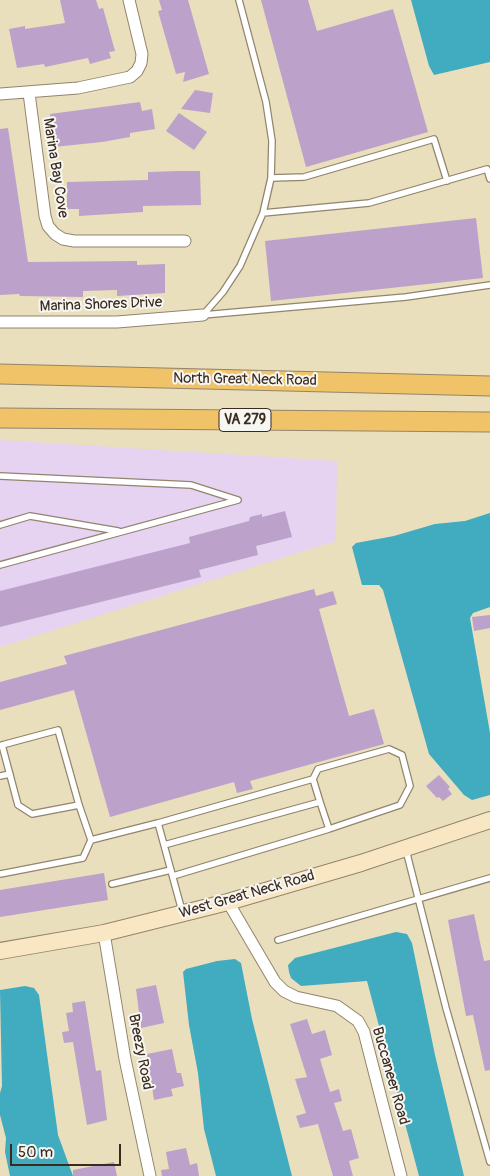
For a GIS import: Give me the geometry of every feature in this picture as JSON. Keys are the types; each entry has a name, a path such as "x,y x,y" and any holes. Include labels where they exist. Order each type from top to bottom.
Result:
{"main road":[{"name":"North Great Neck Road","path":"0,374 490,386"},
{"name":"VA 279","path":"0,418 490,422"}],"street":[{"path":"0,94 78,88 125,79 137,71 142,63 142,54 129,0"},
{"name":"Marina Bay Cove","path":"29,93 45,216 48,226 55,234 64,239 74,241 185,241"},
{"name":"Marina Shores Drive","path":"0,322 117,322 203,315"},
{"name":"West Great Neck Road","path":"0,950 104,933 228,902 490,820"},
{"name":"Buccaneer Road","path":"228,902 275,982 284,991 296,997 337,1006 358,1021 364,1032 401,1176"},
{"name":"Breezy Road","path":"104,933 125,1060 150,1176"}],"lane":[{"path":"203,315 223,292 240,266 263,213 271,178 272,141 266,102 239,0"},
{"path":"271,178 304,177 434,139 447,181"},
{"path":"263,213 369,203 487,169 490,179"},
{"path":"203,315 406,297 490,285"},
{"path":"0,476 190,485 238,500 0,565"},
{"path":"0,525 30,516 121,532"},
{"path":"0,874 83,858 91,840 78,804 58,730 1,746 18,804 32,814 78,804"},
{"path":"112,884 172,873 329,829 400,805 410,786 402,754 389,750 318,769 313,779 329,829"},
{"path":"0,776 10,774"},
{"path":"91,840 158,824 313,779"},
{"path":"164,845 320,802"},
{"path":"158,824 183,913"},
{"path":"405,848 446,1008 490,1162"},
{"path":"278,940 490,878"}],"shaded area":[{"path":"0,440 337,461 336,541 0,647"}],"water":[{"path":"411,0 490,0 490,62 434,75 429,66"},
{"path":"490,513 490,607 473,613 470,618 490,733 490,795 472,800 464,795 429,754 383,590 379,585 362,585 352,547 356,543 394,536 435,524 465,521"},
{"path":"396,932 407,934 412,943 435,1055 464,1176 419,1176 367,981 301,986 291,978 289,972 288,965 295,958"},
{"path":"235,959 241,963 252,1019 292,1176 216,1176 204,1129 183,972 186,969 217,961"},
{"path":"25,986 34,988 39,995 58,1135 73,1176 10,1176 5,1152 6,1138 0,1115 0,1093 2,1086 0,990"}],"building":[{"path":"60,0 96,0 99,9 103,8 115,51 109,52 111,58 90,64 88,58 45,67 44,64 17,68 9,29 25,26 25,29 65,23"},
{"path":"159,0 188,0 209,74 183,82 185,72 176,74 158,11 162,10"},
{"path":"261,0 308,0 317,31 393,9 428,132 306,167"},
{"path":"195,90 213,93 210,113 181,109"},
{"path":"140,102 142,111 152,109 155,129 130,133 130,137 102,142 54,147 50,114"},
{"path":"179,113 207,132 194,150 166,131"},
{"path":"8,128 28,262 137,261 137,265 165,264 165,293 117,296 117,290 83,291 83,297 0,295 0,129"},
{"path":"200,171 201,205 143,206 143,212 79,216 79,209 67,209 67,182 148,180 148,172"},
{"path":"476,218 483,278 271,301 265,241"},
{"path":"285,511 292,537 256,546 258,555 199,570 201,577 0,627 0,591 190,543 189,537 249,521 250,517 262,514 262,517"},
{"path":"314,589 316,596 333,591 337,604 319,609 349,716 374,709 384,744 250,781 253,789 237,793 234,782 110,817 74,690 0,710 0,682 67,664 64,656"},
{"path":"490,615 490,628 474,631 472,617"},
{"path":"439,775 450,787 448,789 452,794 443,801 439,797 437,798 426,786"},
{"path":"104,873 108,900 0,917 0,890"},
{"path":"474,914 484,961 490,960 490,1070 485,1071 473,1015 466,1016 448,920"},
{"path":"156,985 164,1023 141,1028 136,989"},
{"path":"85,1001 96,1071 101,1070 107,1120 87,1125 73,1042 64,1043 62,1032 69,1031 66,1013 73,1012 72,1003"},
{"path":"307,1019 312,1034 325,1030 332,1055 320,1059 330,1092 339,1089 342,1101 334,1103 343,1131 351,1129 359,1158 349,1161 353,1176 333,1176 318,1124 300,1128 296,1116 306,1113 295,1079 307,1077 290,1024"},
{"path":"172,1049 177,1073 181,1073 184,1086 171,1089 173,1096 154,1100 147,1054"},
{"path":"186,1148 190,1165 197,1163 199,1176 162,1176 161,1170 169,1169 166,1152"},
{"path":"114,1162 117,1176 73,1176 73,1170"}]}
